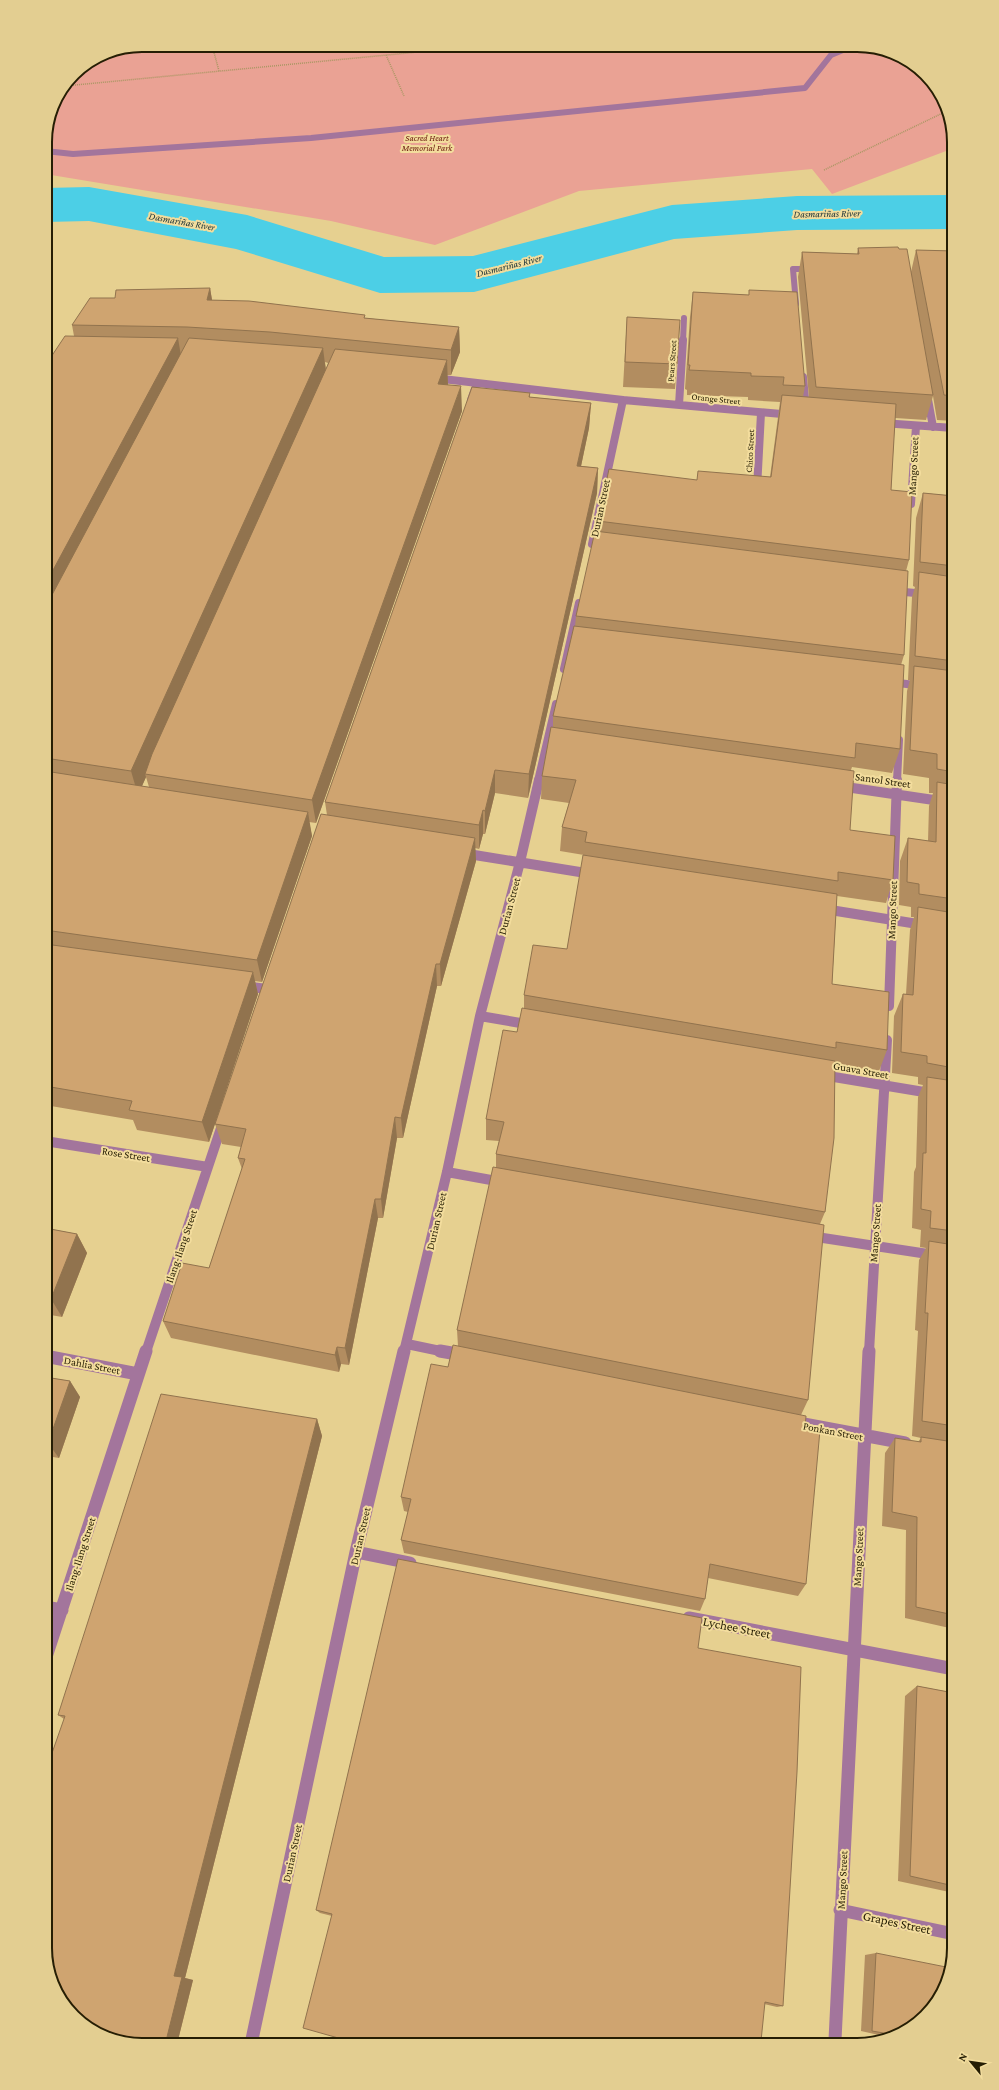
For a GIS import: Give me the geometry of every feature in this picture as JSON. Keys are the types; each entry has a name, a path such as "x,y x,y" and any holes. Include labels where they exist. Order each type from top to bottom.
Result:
{"street":[{"path":"52,152 73,154 311,138 805,88 831,55 838,52"},
{"path":"797,316 793,269 823,269"},
{"name":"Pears Street","path":"679,404 684,318"},
{"name":"Orange Street","path":"429,378 623,400 806,416 802,370"},
{"path":"469,405 477,383"},
{"path":"926,389 933,428"},
{"name":"Durian Street","path":"595,551 623,400"},
{"name":"Chico Street","path":"757,490 761,413"},
{"path":"877,423 947,428"},
{"name":"Mango Street","path":"911,513 916,426"},
{"path":"882,589 933,595"},
{"path":"563,676 573,646 581,594"},
{"path":"901,688 902,668"},
{"path":"886,682 901,688 932,688"},
{"name":"Durian Street","path":"252,2038 356,1552 447,1172 480,1016 551,746 558,699"},
{"name":"Mango Street","path":"888,1015 899,731"},
{"name":"Santol Street","path":"826,784 947,802"},
{"path":"450,852 605,876"},
{"path":"815,908 931,926"},
{"path":"237,985 267,989"},
{"path":"480,1016 543,1026"},
{"name":"Mango Street","path":"835,2038 840,1910 864,1437 874,1247 888,1031"},
{"name":"Guava Street","path":"815,1074 947,1096"},
{"name":"Ilang-Ilang Street","path":"52,1639 138,1374 227,1108"},
{"name":"Rose Street","path":"52,1142 208,1167"},
{"path":"447,1172 509,1183"},
{"path":"796,1233 874,1247 947,1257"},
{"path":"407,1344 477,1358"},
{"name":"Dahlia Street","path":"52,1357 138,1374"},
{"name":"Ponkan Street","path":"779,1420 864,1437 916,1445"},
{"path":"356,1552 426,1566"},
{"path":"52,1608 62,1610"},
{"name":"Lychee Street","path":"675,1615 947,1668"},
{"name":"Grapes Street","path":"840,1910 947,1933"}],"path":[{"path":"214,52 219,71"},
{"path":"72,85 414,52"},
{"path":"386,55 405,99"},
{"path":"824,170 942,113"}],"green space":[{"name":"Sacred Heart Memorial Park","path":"136,52 863,52 881,55 892,59 912,70 921,78 929,87 940,107 944,118 947,136 947,151 832,194 812,169 579,191 435,245 331,221 52,175 52,136 55,118 59,107 74,82 87,70 107,59 118,55"}],"building":[{"path":"898,247 899,249 907,249 933,395 816,387 802,252 859,254 858,248"},
{"path":"916,250 947,251 947,395 944,395"},
{"path":"210,288 207,300 249,301 365,315 364,318 459,327 451,350 270,332 187,327 72,325 90,298 115,298 116,290"},
{"path":"749,290 797,292 805,386 783,385 784,377 751,376 751,373 689,370 690,365 688,365 693,292 749,295"},
{"path":"627,317 680,320 677,364 625,362"},
{"path":"65,336 178,338 52,572 52,356"},
{"path":"189,338 323,348 131,771 52,759 52,595"},
{"path":"335,349 447,360 438,384 461,386 312,800 145,774 152,754"},
{"path":"472,387 530,393 529,397 591,403 577,466 598,468 529,774 495,770 485,811 483,810 479,825 325,802"},
{"path":"782,395 896,404 891,490 912,492 909,560 598,521 609,469 697,480 698,471 771,477"},
{"path":"923,493 947,495 947,565 920,562"},
{"path":"595,531 908,571 904,655 576,616"},
{"path":"919,572 947,576 947,660 915,656"},
{"path":"574,626 904,665 900,749 856,743 855,758 553,716"},
{"path":"914,666 947,670 947,771 937,769 937,754 910,750"},
{"path":"551,727 854,771 850,830 895,836 893,880 838,872 838,881 585,842 587,832 562,827 576,780 542,776"},
{"path":"52,772 308,812 257,960 52,931"},
{"path":"937,782 947,784 947,898 919,894 919,884 907,882 908,838 936,842"},
{"path":"321,814 475,838 440,964 436,964 401,1118 395,1117 381,1199 375,1199 345,1348 337,1347 335,1355 163,1321 182,1263 209,1268 245,1159 238,1158 246,1129 215,1124"},
{"path":"583,855 837,894 832,984 889,992 887,1050 836,1042 836,1048 524,995 533,945 567,949"},
{"path":"918,907 947,912 947,1067 927,1063 927,1056 901,1052 903,994 913,995"},
{"path":"52,945 253,972 202,1122 129,1110 132,1101 52,1087"},
{"path":"522,1008 835,1061 834,1138 825,1212 496,1154 504,1122 486,1119 503,1030 517,1032"},
{"path":"927,1077 947,1080 947,1230 930,1228 931,1211 921,1209 923,1153 926,1153"},
{"path":"493,1167 824,1225 808,1400 457,1330"},
{"path":"52,1229 77,1234 52,1296"},
{"path":"929,1241 947,1244 947,1425 922,1421 928,1313 925,1313"},
{"path":"453,1345 806,1416 805,1427 820,1430 806,1584 710,1564 705,1599 401,1540 411,1499 401,1497 431,1364 448,1367"},
{"path":"52,1378 70,1381 52,1432"},
{"path":"161,1394 317,1419 174,1976 182,1977 167,2038 136,2038 102,2029 87,2020 78,2012 70,2003 59,1983 52,1954 52,1753 65,1716 58,1715"},
{"path":"921,1437 947,1441 947,1614 916,1607 917,1517 892,1512 895,1438 921,1442"},
{"path":"398,1559 702,1618 698,1648 801,1667 797,1772 783,2006 765,2002 761,2038 338,2038 303,2028 332,1914 316,1910"},
{"path":"917,1686 947,1692 947,1884 910,1876"},
{"path":"876,1953 945,1967 938,1988 925,2008 917,2016 902,2026 886,2033 872,2031"}],"waterway":[{"name":"Dasmariñas River","path":"52,205 89,204 247,233 380,275 474,274 672,222 797,213 947,212"}]}
